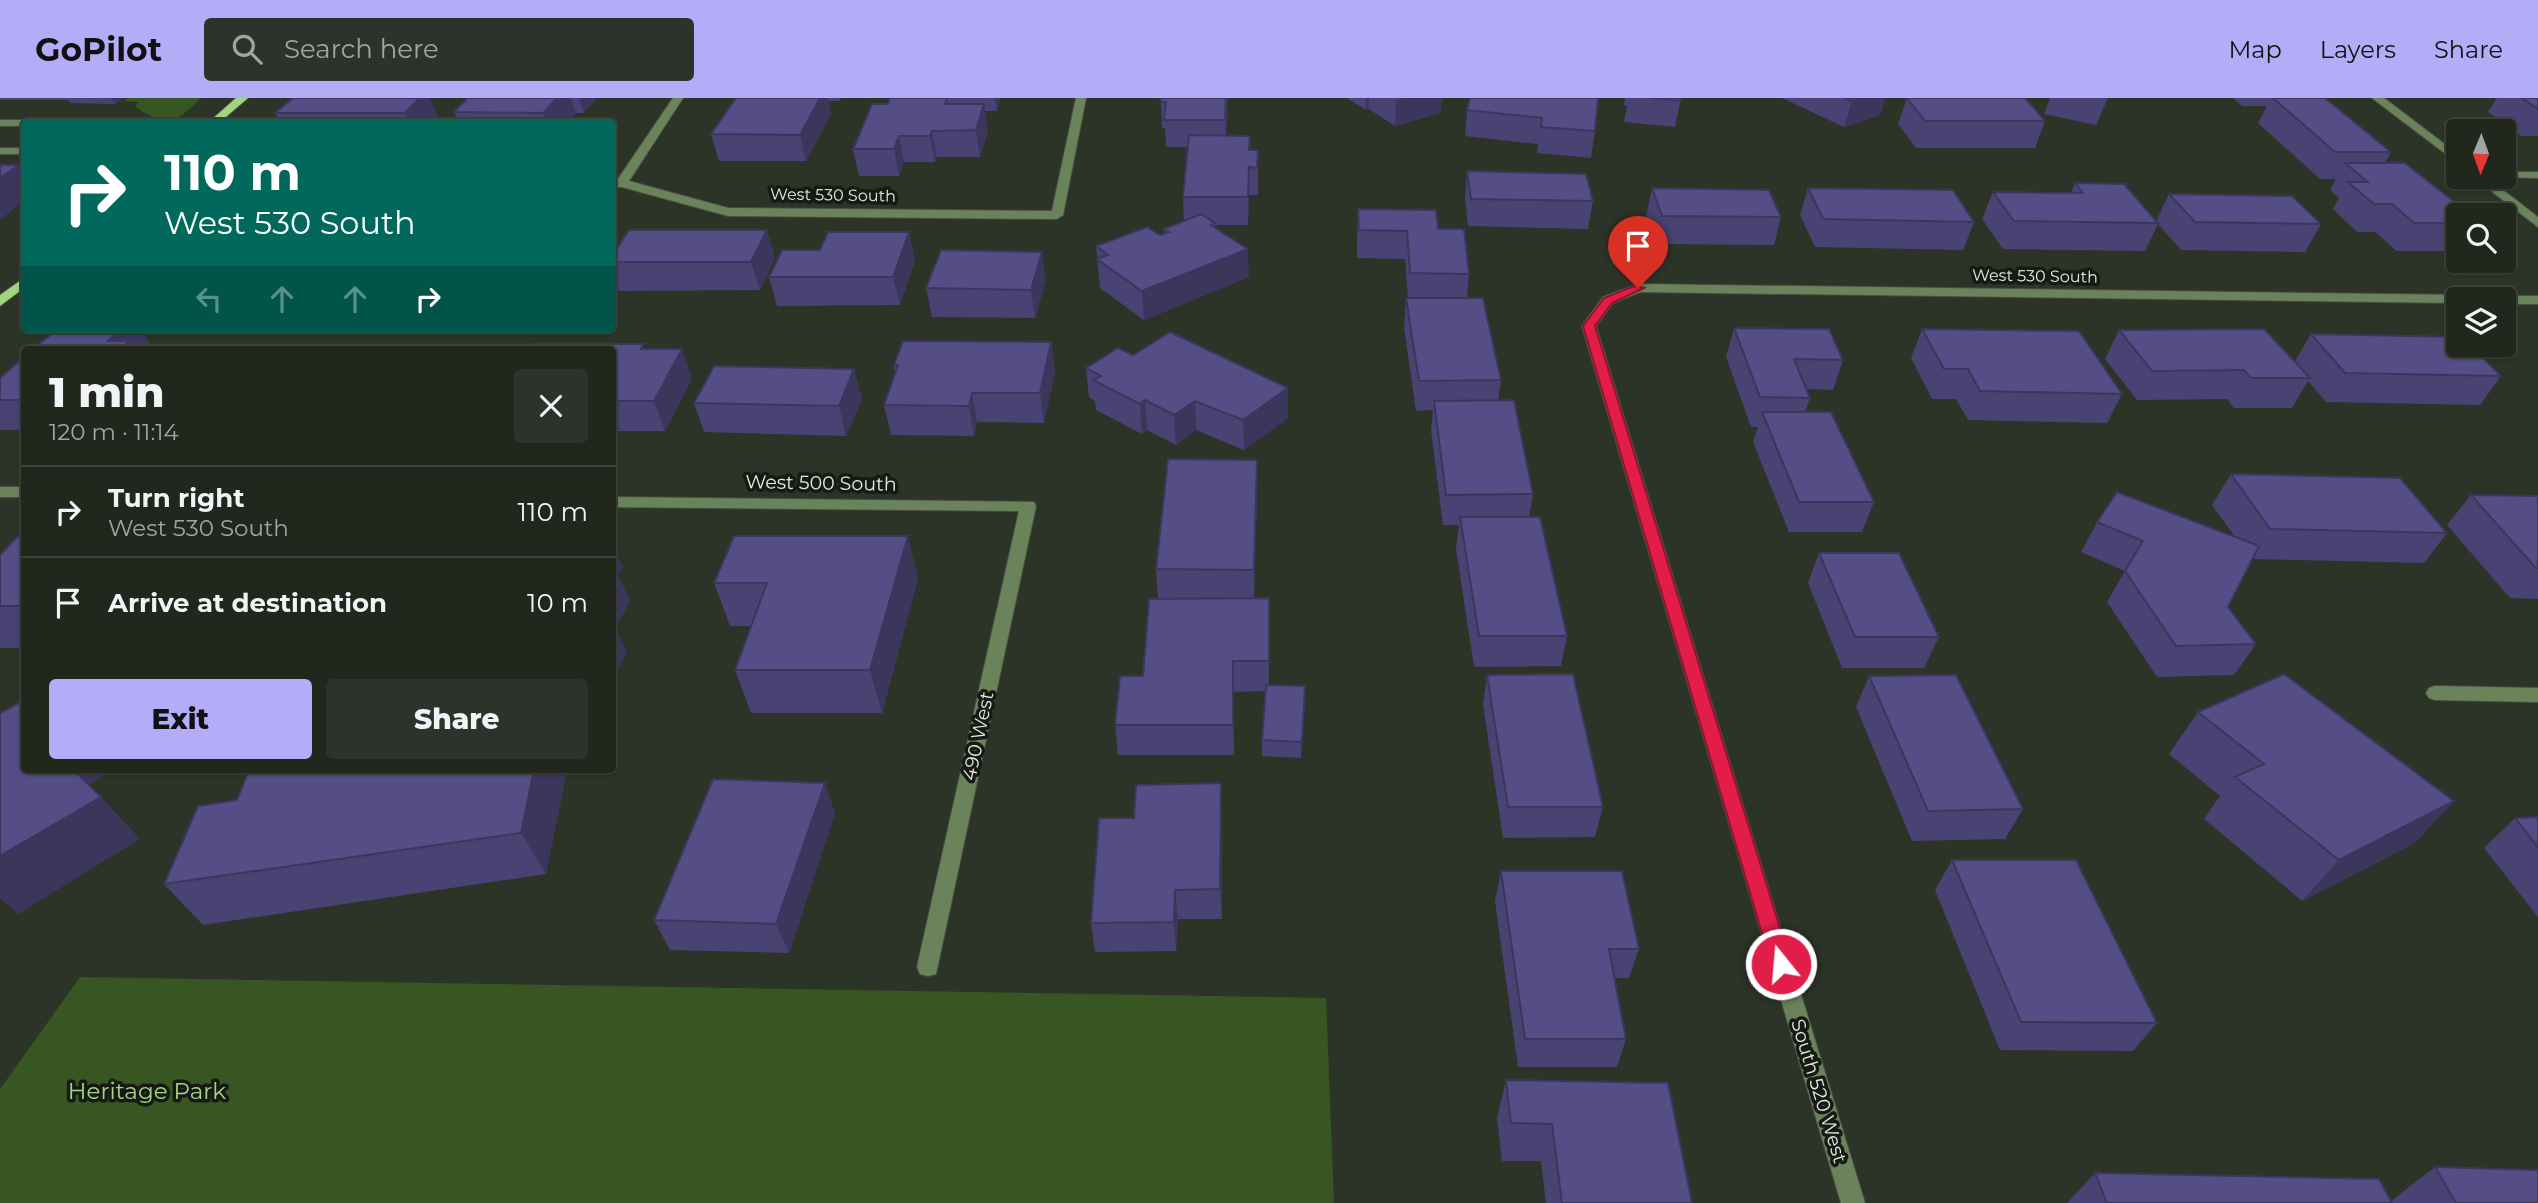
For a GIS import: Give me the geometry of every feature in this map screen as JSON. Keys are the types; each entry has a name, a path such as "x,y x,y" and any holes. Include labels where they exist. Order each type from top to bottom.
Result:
{"main road":[{"path":"218,119 243,98"},
{"path":"0,302 21,284"}],"street":[{"path":"617,183 678,98"},
{"name":"West 530 South","path":"617,183 728,212 1057,215 1081,98"},
{"path":"2377,98 2446,151"},
{"path":"0,123 21,124"},
{"path":"0,151 21,151"},
{"path":"2516,175 2538,176"},
{"path":"2494,189 2538,223"},
{"name":"West 530 South","path":"1608,300 1638,288 2446,299"},
{"name":"South 520 West","path":"1608,300 1589,326 1853,1203"},
{"path":"2516,300 2538,300"},
{"path":"0,492 21,492"},
{"name":"West 500 South","path":"616,502 1028,506"},
{"name":"490 West","path":"928,967 1028,506"},
{"path":"2435,693 2538,695"}],"green space":[{"path":"128,98 201,98 181,116 166,119 144,113 135,106 139,102 124,101"},
{"name":"Heritage Park","path":"80,977 1326,998 1334,1203 0,1203 0,1089"}],"building":[{"path":"293,98 420,98 405,113 275,113"},
{"path":"468,98 557,98 543,113 454,112"},
{"path":"736,98 820,98 800,135 711,134"},
{"path":"890,98 947,98 945,104 984,104 976,130 932,131 930,136 899,136 894,149 853,149 872,104 888,104"},
{"path":"1161,98 1226,98 1225,120 1164,120 1166,102 1160,102"},
{"path":"1470,98 1598,98 1595,131 1541,127 1542,118 1467,110"},
{"path":"1651,98 1681,98 1680,101"},
{"path":"1907,98 2025,98 2045,121 1925,121"},
{"path":"2273,98 2325,98 2391,152 2335,152"},
{"path":"2522,98 2538,98 2538,109"},
{"path":"1189,135 1250,136 1249,150 1258,150 1257,168 1249,167 1248,197 1183,197"},
{"path":"2345,163 2405,163 2456,203 2446,203 2446,223 2414,223 2392,204 2374,204 2348,182 2368,182"},
{"path":"0,165 19,165 0,178"},
{"path":"1467,171 1586,174 1593,201 1471,199"},
{"path":"2075,183 2124,184 2158,223 2014,221 1993,192 2083,193"},
{"path":"1652,188 1769,190 1781,217 1662,216"},
{"path":"1808,188 1953,190 1974,222 1823,219"},
{"path":"2169,194 2292,196 2321,224 2195,222"},
{"path":"1358,209 1436,210 1438,229 1464,229 1469,274 1410,273 1407,231 1359,230"},
{"path":"1201,214 1215,223 1211,225 1248,249 1142,291 1097,259 1108,255 1096,246 1147,227 1160,235 1169,232 1164,229"},
{"path":"629,230 767,230 751,262 616,262 616,250"},
{"path":"828,232 909,232 893,277 769,277 782,250 820,250"},
{"path":"941,250 1042,252 1031,290 926,288"},
{"path":"1406,298 1483,298 1501,380 1419,381"},
{"path":"1734,328 1829,329 1843,360 1794,359 1810,398 1760,397"},
{"path":"1922,329 2079,331 2122,394 1980,391 1968,369 1944,369"},
{"path":"2264,329 2310,378 2251,378 2244,370 2152,371 2119,330"},
{"path":"1170,332 1288,388 1243,420 1195,401 1174,415 1145,400 1140,404 1093,380 1101,376 1086,368 1118,348 1133,355"},
{"path":"52,333 117,333 108,341 129,341 124,346 37,346"},
{"path":"2311,334 2446,337 2446,357 2482,357 2501,376 2345,373"},
{"path":"903,341 1051,342 1040,393 972,393 969,406 884,405"},
{"path":"644,344 641,349 682,349 654,401 616,401 616,346 528,346"},
{"path":"332,345 402,346 331,346"},
{"path":"21,360 21,400 0,400 0,378"},
{"path":"714,366 854,369 839,406 694,403"},
{"path":"1514,400 1533,494 1446,495 1434,401"},
{"path":"1762,412 1831,412 1874,502 1799,502"},
{"path":"1168,459 1257,460 1254,570 1156,569"},
{"path":"2231,474 2400,478 2447,533 2270,529"},
{"path":"2117,492 2259,546 2228,607 2256,644 2176,646 2125,571 2143,541 2097,522"},
{"path":"2471,495 2538,496 2538,568 2536,568"},
{"path":"1460,517 1540,517 1567,636 1479,636"},
{"path":"21,533 21,606 0,606 0,555"},
{"path":"734,536 908,536 870,670 735,670 767,583 714,583"},
{"path":"1819,553 1899,553 1939,637 1855,637"},
{"path":"1269,598 1269,661 1233,661 1233,725 1115,725 1120,676 1143,676 1149,599"},
{"path":"1573,674 1603,807 1508,807 1487,675"},
{"path":"2284,674 2454,801 2339,860 2235,777 2264,764 2198,712"},
{"path":"1956,675 2023,809 1928,811 1869,676"},
{"path":"1266,685 1305,686 1302,742 1262,740"},
{"path":"21,702 21,773 77,773 101,797 0,856 0,713"},
{"path":"248,773 533,773 521,833 164,884 198,806 237,800"},
{"path":"713,779 825,783 776,924 654,920"},
{"path":"1221,783 1220,889 1175,890 1174,922 1091,923 1099,818 1134,818 1136,785"},
{"path":"2538,817 2538,847 2515,818"},
{"path":"1952,860 2076,860 2157,1023 2021,1022"},
{"path":"1501,871 1622,871 1639,949 1609,949 1626,1039 1525,1039"},
{"path":"1506,1080 1668,1083 1692,1203 1562,1203 1552,1124 1511,1123"},
{"path":"2435,1167 2538,1170 2538,1203 2456,1203"},
{"path":"2095,1173 2379,1179 2392,1203 2107,1203"}],"route":[{"path":"1638,288 1608,300 1589,326 1781,964"}]}
